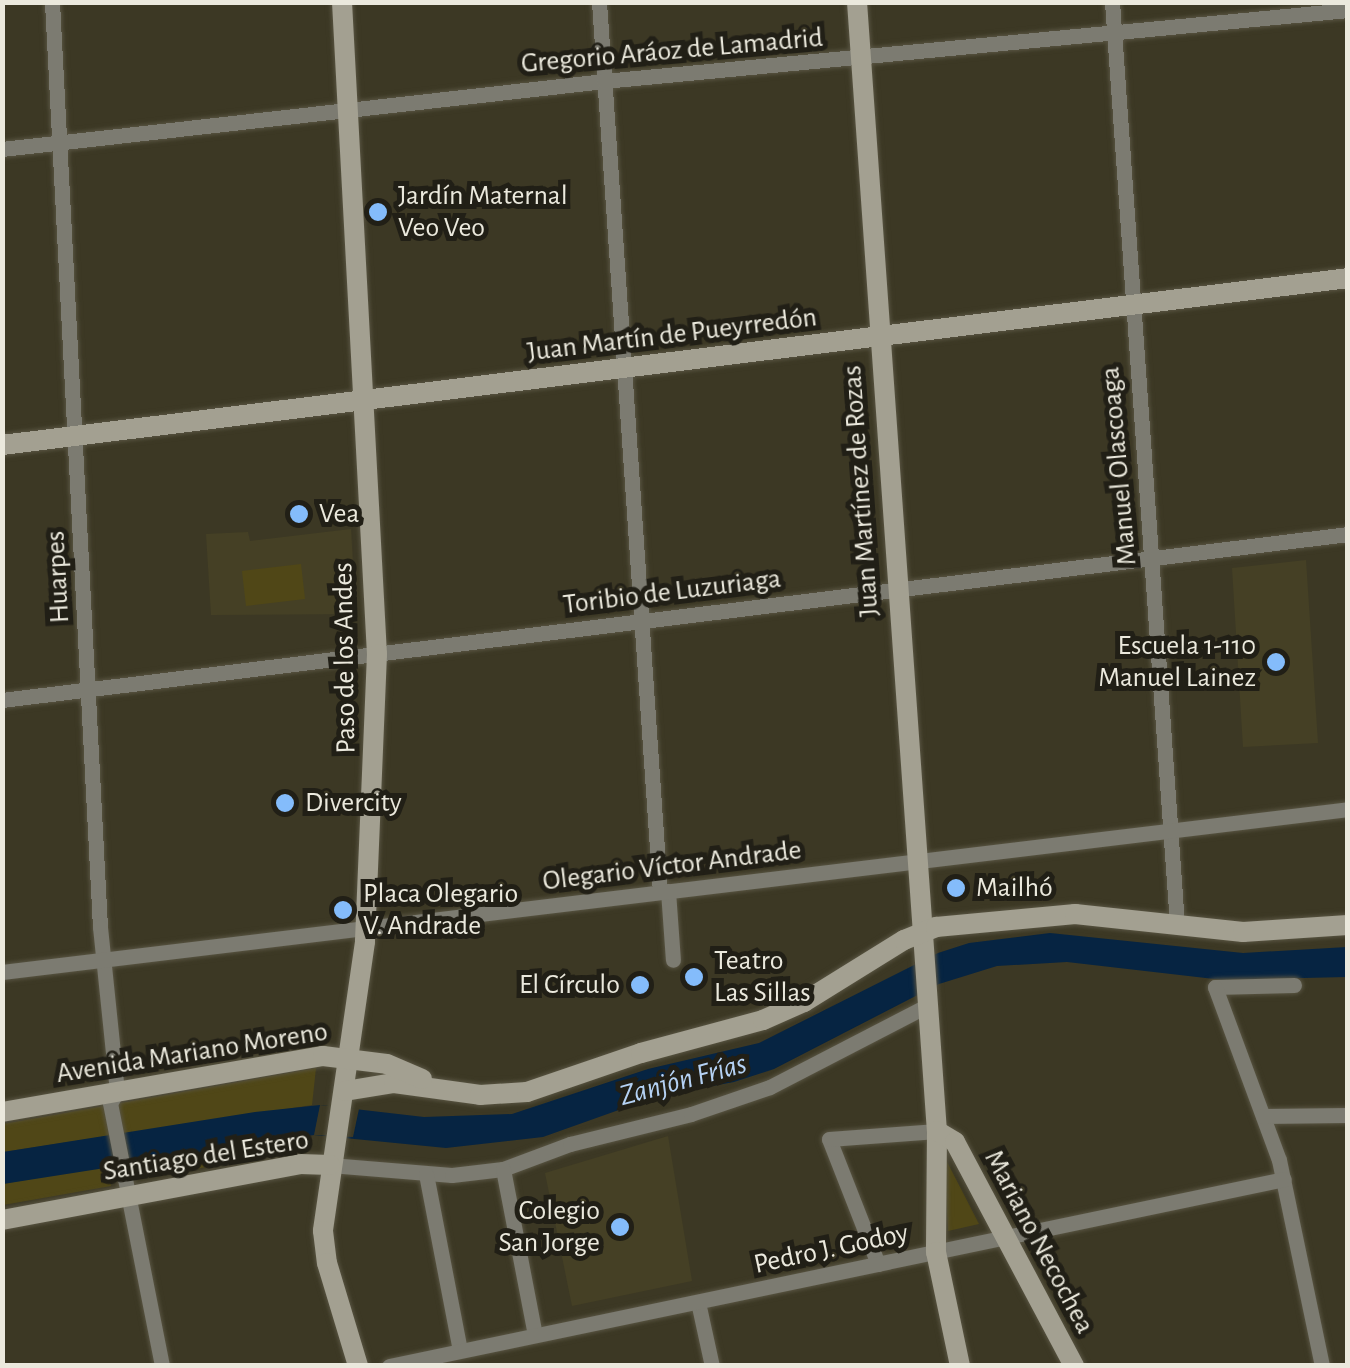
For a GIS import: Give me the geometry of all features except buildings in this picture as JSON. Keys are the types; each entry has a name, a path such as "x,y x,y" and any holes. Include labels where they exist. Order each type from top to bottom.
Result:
{"street":[{"name":"Huarpes","path":"52,2 103,960 117,1092 110,1103 162,1366"},
{"name":"Paso de los Andes","path":"342,2 377,654 366,928 350,1057 330,1164 323,1244 358,1366"},
{"path":"598,2 641,622 673,960"},
{"name":"Juan Martínez de Rozas","path":"857,2 924,983"},
{"name":"Manuel Olascoaga","path":"1112,2 1130,306 1152,558 1176,926"},
{"name":"Gregorio Aráoz de Lamadrid","path":"2,148 604,81 1114,34 1288,9 1348,10"},
{"name":"Juan Martín de Pueyrredón","path":"2,446 1348,278"},
{"name":"Toribio de Luzuriaga","path":"2,700 1348,534"},
{"name":"Olegario Víctor Andrade","path":"2,972 1348,810"},
{"name":"Avenida Mariano Moreno","path":"343,1099 394,1084 492,1096 527,1092 640,1053 763,1020 832,987 922,932 1051,914 1243,932 1348,925"},
{"path":"924,983 936,1131 936,1252 960,1366"},
{"name":"Santiago del Estero","path":"2,1220 300,1164 464,1175 502,1169 585,1140 691,1114 770,1087 924,983"},
{"path":"1294,985 1215,987 1284,1179 1322,1366"},
{"path":"356,1016 369,1047 387,1064"},
{"name":"Avenida Mariano Moreno","path":"2,1112 312,1057 350,1057 387,1064 444,1088"},
{"path":"1263,1116 1348,1115"},
{"path":"878,1264 829,1139 936,1131"},
{"name":"Mariano Necochea","path":"936,1131 954,1142 1074,1366"},
{"path":"502,1169 535,1335"},
{"path":"426,1174 464,1349 472,1366"},
{"name":"Pedro J. Godoy","path":"389,1366 1284,1179"},
{"path":"698,1302 712,1366"}],"shaded area":[{"path":"351,529 356,614 211,615 206,534 248,532 250,541"},
{"path":"1306,560 1318,743 1243,747 1232,568"},
{"path":"301,564 305,599 246,606 242,571"},
{"path":"316,1068 312,1105 3,1152 3,1124"},
{"path":"310,1135 294,1152 138,1179 134,1160"},
{"name":"Colegio San Jorge","path":"668,1136 692,1281 572,1306 545,1173"},
{"path":"944,1156 979,1224 948,1231"},
{"path":"107,1165 111,1186 3,1205 3,1184"}],"water":[{"name":"Zanjón Frías","path":"1050,933 1243,953 1347,947 1347,977 1223,980 1067,962 997,966 939,984 774,1069 734,1082 658,1096 543,1137 446,1148 314,1135 3,1184 3,1152 255,1112 320,1105 424,1117 512,1114 648,1069 759,1043 938,953 969,943"}],"pier":[{"path":"320,1105 359,1109 353,1137 314,1135"}],"place":[{"name":"Jardín Maternal Veo Veo","path":"378,212"},
{"name":"Vea","path":"299,514"},
{"name":"Escuela 1-110 Manuel Lainez","path":"1276,662"},
{"name":"Divercity","path":"285,803"},
{"name":"Mailhó","path":"956,888"},
{"name":"Placa Olegario V. Andrade","path":"343,910"},
{"name":"Teatro Las Sillas","path":"694,977"},
{"name":"El Círculo","path":"640,985"},
{"name":"Colegio San Jorge","path":"620,1227"}]}
